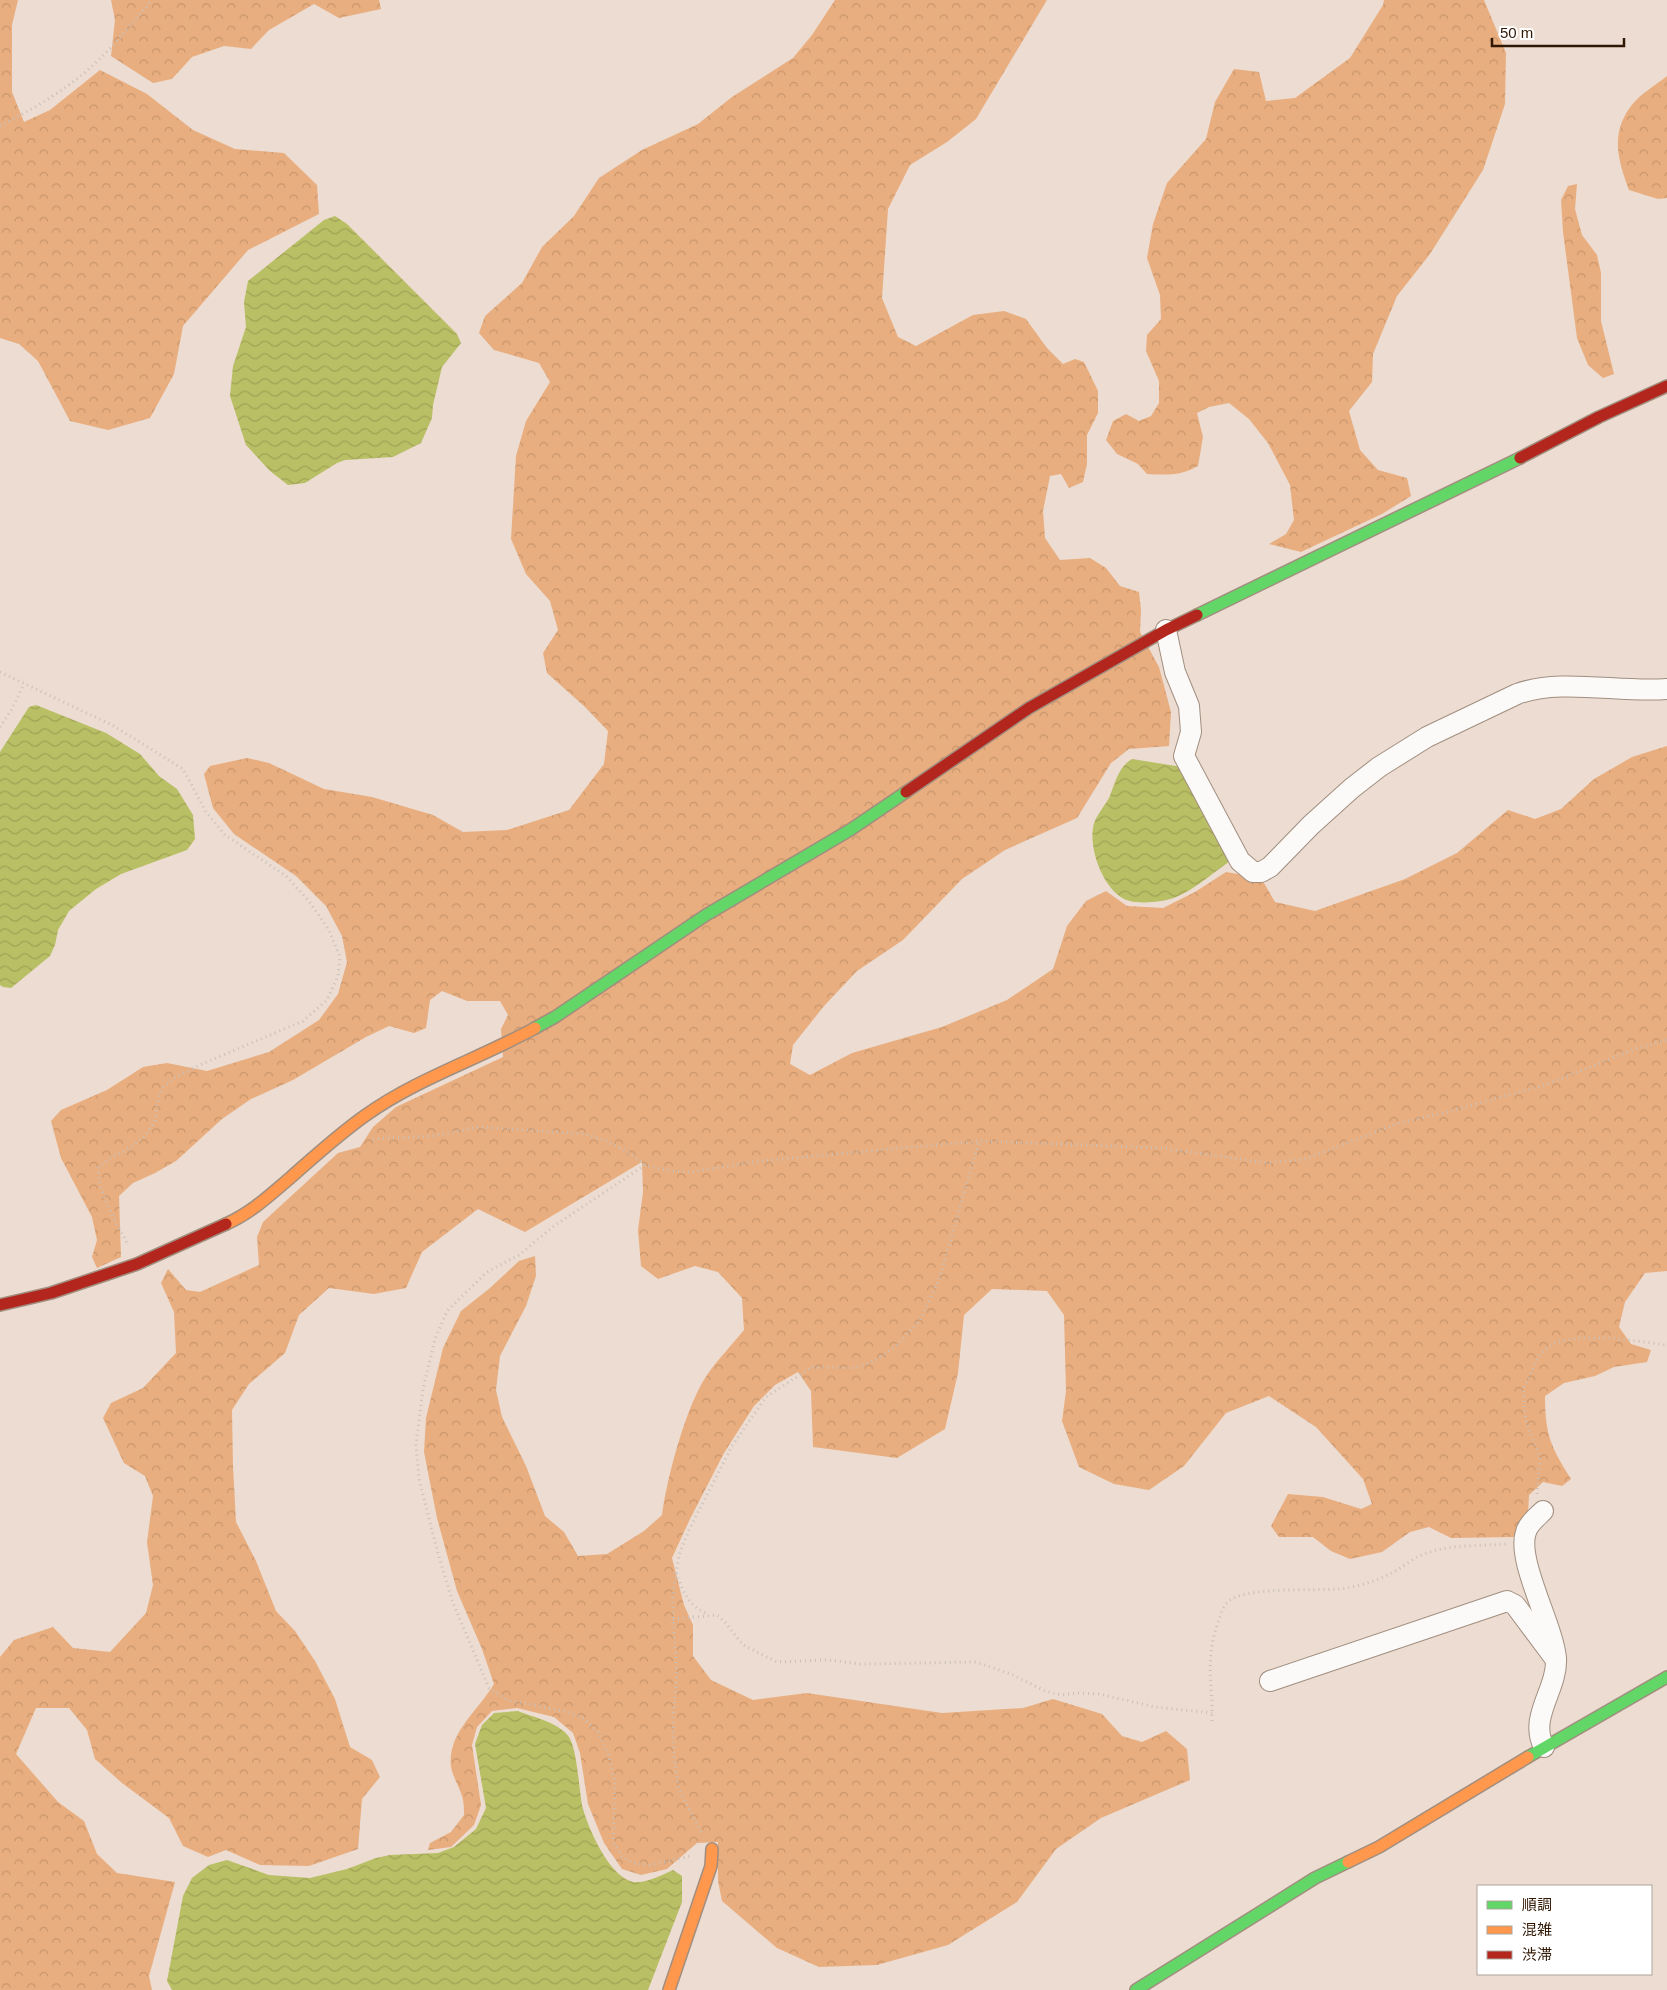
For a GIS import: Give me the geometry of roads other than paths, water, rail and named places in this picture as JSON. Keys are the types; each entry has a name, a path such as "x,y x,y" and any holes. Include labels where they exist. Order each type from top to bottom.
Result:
{"street":[{"path":"0,1305 51,1293 137,1264 237,1219 260,1204 338,1136 390,1099 437,1074 519,1037 555,1017 706,914 850,830 1029,708 1078,679 1166,630 1667,386"},
{"path":"1166,630 1175,672 1189,706 1191,732 1184,756 1240,861 1253,872 1261,872 1270,867 1311,825 1352,788 1380,767 1427,737 1517,694 1532,689 1553,687 1667,689"},
{"path":"1543,1511 1526,1531 1524,1543 1537,1596 1552,1634 1556,1660 1552,1683 1540,1718 1540,1739 1544,1747"},
{"path":"1270,1681 1507,1601 1515,1605 1556,1660"},
{"path":"1136,1990 1315,1878 1379,1847 1544,1747 1667,1678"},
{"path":"670,1990 711,1866 712,1849"}],"water":[{"path":"335,216 347,224 457,334 461,343 442,367 433,405 432,418 421,443 393,457 345,460 305,483 288,485 270,471 246,445 230,396 233,366 246,327 244,302 248,281 324,220"},
{"path":"36,705 106,733 140,754 159,776 177,789 193,815 195,839 187,850 121,874 96,889 69,911 58,930 55,945 50,956 11,988 0,985 0,752 29,707"},
{"path":"1132,759 1182,767 1230,861 1197,885 1171,899 1140,902 1130,901 1121,897 1106,881 1096,860 1092,837 1094,824 1109,798 1120,771"},
{"path":"518,1711 553,1724 569,1737 576,1760 585,1814 600,1850 616,1871 624,1878 633,1882 659,1877 673,1870 682,1876 682,1902 648,1990 172,1990 167,1981 183,1896 192,1878 209,1865 227,1860 269,1875 310,1878 347,1869 376,1858 390,1855 438,1853 454,1847 476,1829 486,1808 475,1744 482,1725 494,1713"}]}
